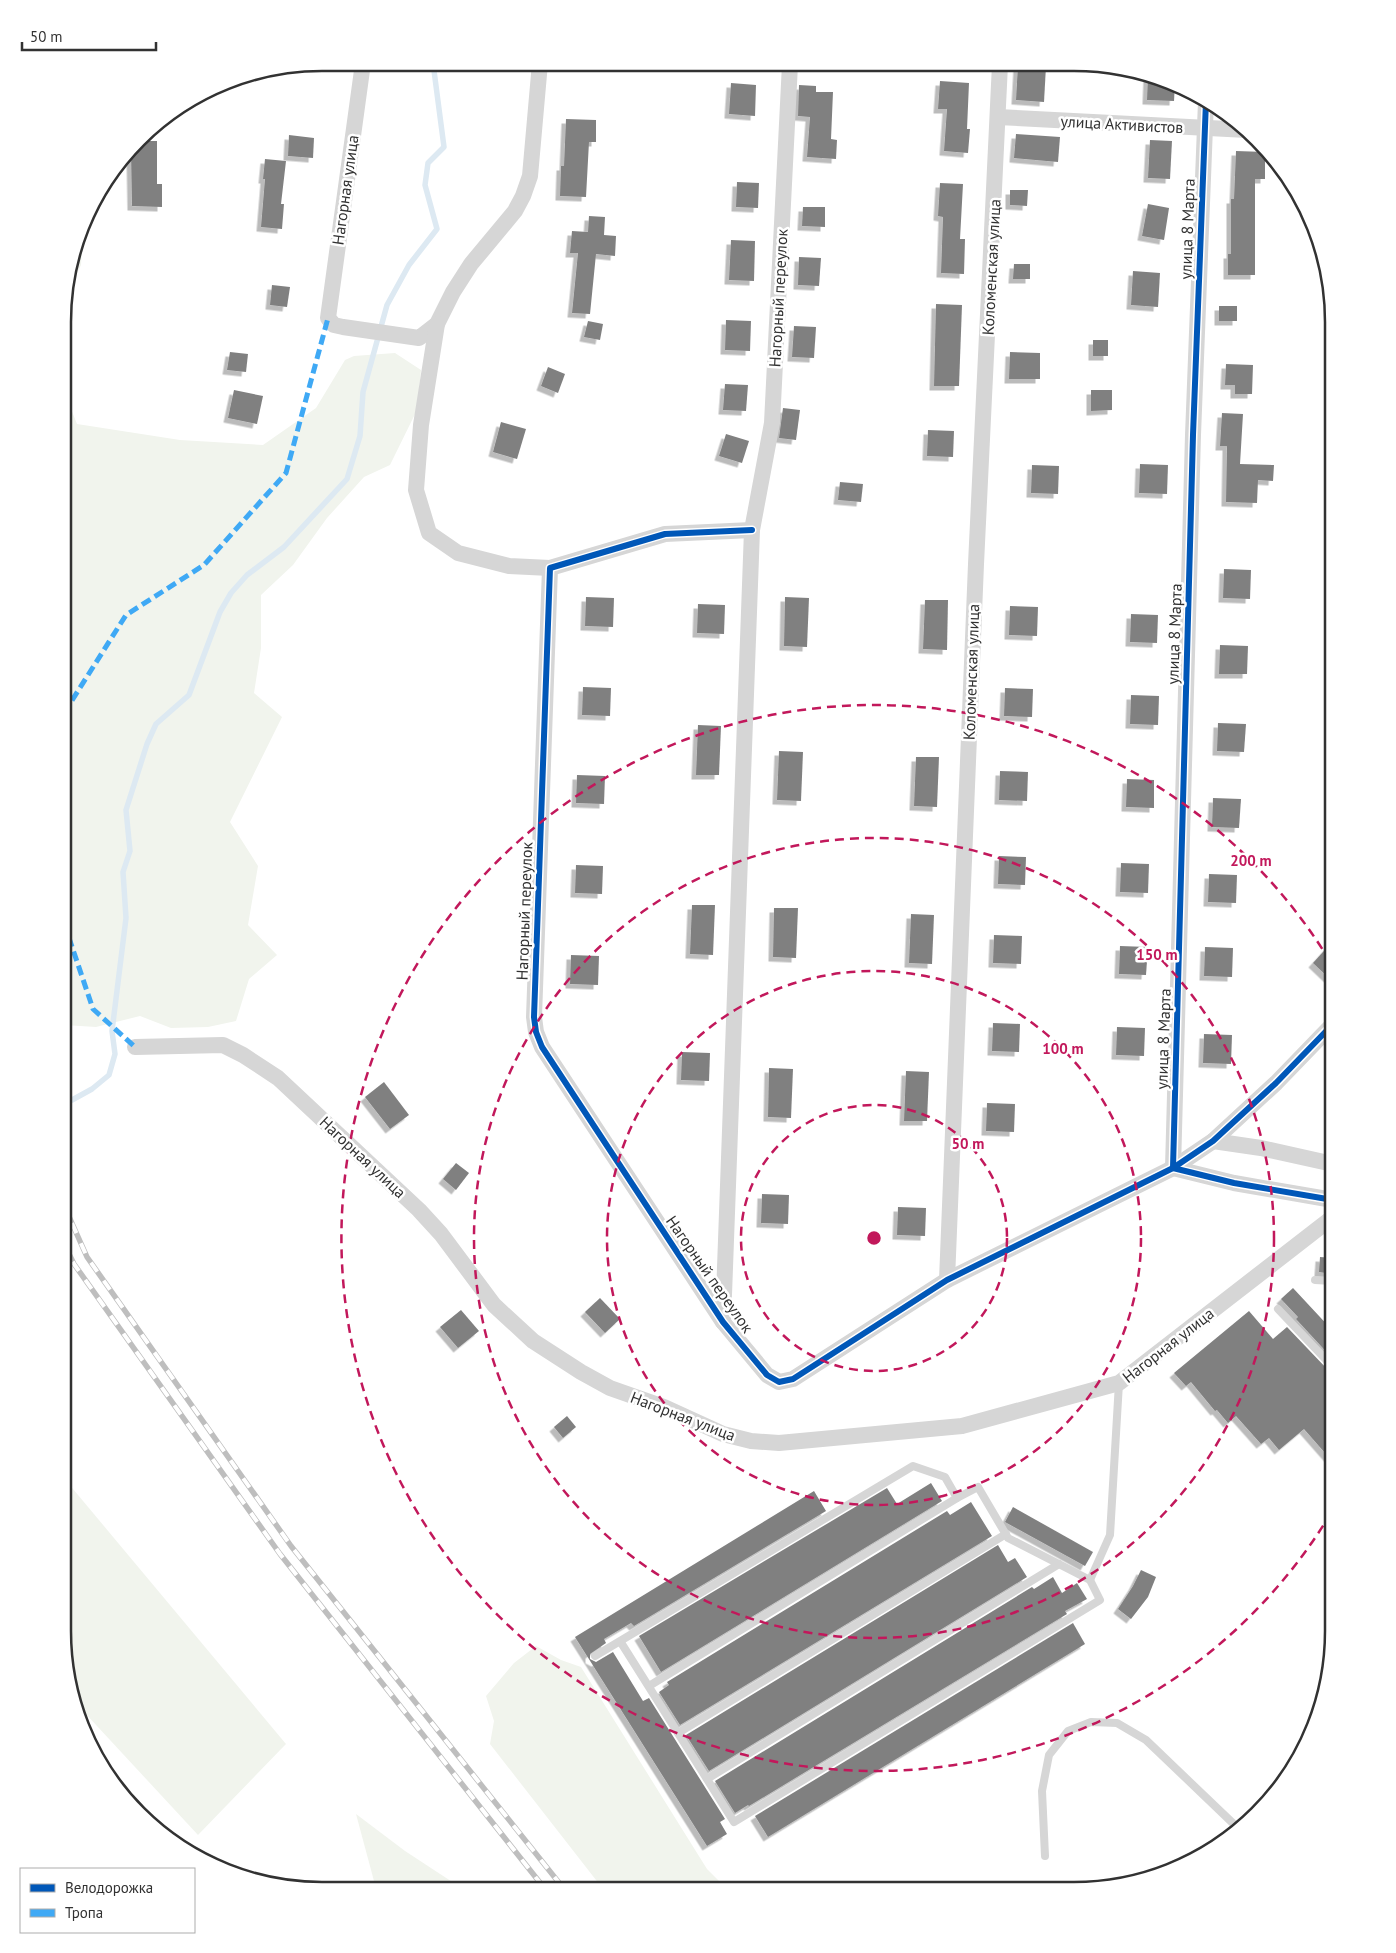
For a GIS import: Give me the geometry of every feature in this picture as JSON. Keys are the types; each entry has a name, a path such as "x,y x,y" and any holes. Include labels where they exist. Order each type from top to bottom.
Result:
{"street":[{"name":"Нагорная улица","path":"362,71 328,318 334,325 342,327 419,338 437,324"},
{"path":"539,71 530,176 523,196 515,211 471,264 453,292 437,324 421,425 416,490 429,533 458,553 510,566 550,568 665,534 752,530"},
{"name":"Нагорный переулок","path":"723,1322 752,530 772,424 790,71"},
{"name":"Коломенская улица","path":"947,1280 976,564 1000,71"},
{"name":"улица 8 Марта","path":"1173,1168 1193,435 1206,109"},
{"name":"улица Активистов","path":"998,117 1235,129"},
{"name":"Нагорный переулок","path":"550,568 534,1017 536,1032 542,1047 723,1322 766,1375 779,1382 793,1379 947,1280"},
{"path":"947,1280 1173,1168 1213,1141 1276,1083 1325,1032"},
{"name":"Нагорная улица","path":"135,1047 223,1045 243,1055 278,1078 418,1210 441,1234 494,1305 533,1341 610,1388 664,1407 723,1434 751,1440 779,1443 962,1426 1119,1383 1325,1223"},
{"path":"1213,1141 1261,1148 1325,1162"},
{"path":"1173,1168 1234,1183 1325,1199"}],"lane":[{"path":"1315,1280 1325,1281"},
{"path":"1278,1309 1325,1359"},
{"path":"1090,1580 1110,1535 1119,1383"},
{"path":"595,1656 913,1466 945,1476 957,1498"},
{"path":"620,1641 734,1822 1100,1600 1090,1580 1008,1538 978,1487 649,1686"},
{"path":"678,1732 1006,1534"},
{"path":"707,1779 1059,1564"},
{"path":"1045,1856 1042,1791 1050,1755 1068,1731 1091,1722 1117,1724 1146,1740 1234,1824"}],"shaded area":[{"path":"82,251 81,265 75,276"},
{"path":"395,353 421,370 417,410 390,465 364,477 327,518 293,565 261,595 261,648 254,693 282,717 230,822 258,866 248,925 277,955 249,979 236,1021 208,1027 171,1028 140,1016 96,1027 71,1025 71,409 77,424 180,440 263,445 316,408 345,360 354,356"},
{"path":"71,1487 286,1744 198,1835 86,1714 73,1664 71,1631"},
{"path":"536,1646 561,1660 581,1667 707,1869 720,1882 598,1882 490,1744 494,1721 486,1696 514,1663"},
{"path":"356,1814 405,1851 452,1882 373,1882"}],"building":[{"path":"1018,71 1046,71 1044,102 1016,100"},
{"path":"940,81 969,83 967,129 970,129 968,153 944,151 947,109 938,109"},
{"path":"731,83 756,85 755,116 729,114"},
{"path":"1148,83 1174,92 1174,101 1147,100"},
{"path":"799,85 816,86 816,92 833,92 831,139 837,140 836,159 807,157 810,117 798,116"},
{"path":"566,119 596,120 596,142 589,142 586,197 560,196 561,166 564,166"},
{"path":"1016,134 1060,137 1058,162 1014,158"},
{"path":"289,135 314,138 313,158 288,156"},
{"path":"1150,140 1172,141 1170,179 1148,178"},
{"path":"149,141 157,141 157,184 162,184 162,207 132,206 131,159"},
{"path":"1236,151 1258,152 1265,159 1265,179 1255,179 1255,275 1228,275 1228,254 1231,254 1231,199 1234,199"},
{"path":"265,159 286,161 281,204 284,204 282,229 261,227"},
{"path":"737,182 759,183 758,208 736,207"},
{"path":"940,183 963,184 960,239 965,239 964,274 941,273 943,217 938,216"},
{"path":"1010,190 1028,190 1027,206 1010,205"},
{"path":"1148,204 1169,208 1164,240 1142,236"},
{"path":"803,207 825,207 825,227 802,226"},
{"path":"589,216 605,217 604,235 616,236 615,256 596,254 590,314 572,313 578,253 570,253 572,231 588,232"},
{"path":"731,240 755,241 754,281 729,280"},
{"path":"799,257 821,258 819,286 798,285"},
{"path":"1014,264 1030,264 1030,279 1013,279"},
{"path":"1133,271 1160,273 1158,307 1131,305"},
{"path":"272,285 290,287 287,307 270,305"},
{"path":"936,304 962,305 959,386 934,386"},
{"path":"1219,306 1237,306 1237,321 1219,321"},
{"path":"726,320 751,321 750,351 725,350"},
{"path":"588,321 603,324 600,340 584,337"},
{"path":"794,326 816,327 814,358 792,357"},
{"path":"1093,340 1108,340 1108,356 1093,356"},
{"path":"230,352 248,354 246,372 227,370"},
{"path":"1010,352 1040,353 1040,379 1009,379"},
{"path":"1226,364 1253,365 1252,394 1235,394 1235,385 1225,385"},
{"path":"548,367 565,374 558,393 541,386"},
{"path":"725,384 748,385 746,411 723,410"},
{"path":"234,390 263,396 257,424 228,418"},
{"path":"1091,390 1112,390 1112,410 1091,411"},
{"path":"783,408 800,410 796,440 779,438"},
{"path":"1222,413 1243,414 1240,464 1274,465 1273,481 1258,480 1257,503 1226,502 1227,446 1220,446"},
{"path":"501,422 526,429 517,459 493,452"},
{"path":"928,430 954,431 953,457 927,456"},
{"path":"726,434 749,441 742,463 719,456"},
{"path":"1140,464 1168,465 1167,494 1139,493"},
{"path":"1032,465 1059,466 1058,494 1031,493"},
{"path":"840,482 863,484 861,502 838,500"},
{"path":"1224,569 1251,570 1250,599 1223,598"},
{"path":"586,597 614,598 613,627 585,626"},
{"path":"785,597 809,598 807,647 784,646"},
{"path":"925,600 948,600 947,650 923,649"},
{"path":"698,604 725,605 724,634 697,633"},
{"path":"1010,606 1038,607 1037,636 1009,635"},
{"path":"1131,614 1158,615 1157,643 1130,642"},
{"path":"1220,645 1248,646 1247,674 1219,674"},
{"path":"583,687 611,688 610,716 582,715"},
{"path":"1005,688 1033,689 1032,717 1004,716"},
{"path":"1131,695 1159,696 1158,725 1130,724"},
{"path":"1218,723 1246,724 1244,752 1217,751"},
{"path":"698,725 721,726 719,775 696,775"},
{"path":"779,751 803,752 801,801 777,800"},
{"path":"916,757 939,757 937,807 914,806"},
{"path":"1000,771 1028,772 1027,801 999,800"},
{"path":"577,775 605,776 604,804 576,803"},
{"path":"1127,779 1154,780 1154,808 1126,807"},
{"path":"1213,798 1241,799 1239,828 1212,827"},
{"path":"999,856 1026,857 1025,885 998,884"},
{"path":"1121,863 1149,864 1148,893 1120,892"},
{"path":"576,865 603,866 602,894 575,893"},
{"path":"1209,874 1237,875 1236,903 1208,902"},
{"path":"692,905 715,905 713,955 690,954"},
{"path":"774,908 798,908 796,958 773,957"},
{"path":"911,914 934,915 932,964 909,963"},
{"path":"994,935 1022,936 1021,964 993,963"},
{"path":"1120,946 1148,947 1146,975 1119,974"},
{"path":"1205,947 1233,948 1232,977 1204,976"},
{"path":"1325,950 1325,974 1313,963"},
{"path":"571,955 599,956 598,985 570,984"},
{"path":"993,1023 1020,1024 1019,1052 992,1051"},
{"path":"1117,1027 1145,1028 1144,1056 1116,1055"},
{"path":"1204,1034 1232,1035 1231,1064 1203,1063"},
{"path":"682,1052 710,1053 709,1081 681,1080"},
{"path":"769,1068 793,1069 791,1118 768,1117"},
{"path":"906,1071 929,1072 927,1121 904,1121"},
{"path":"384,1082 409,1115 390,1129 365,1097"},
{"path":"987,1103 1015,1104 1014,1132 986,1131"},
{"path":"456,1163 469,1173 456,1190 443,1179"},
{"path":"762,1194 789,1195 788,1224 761,1223"},
{"path":"898,1207 926,1208 925,1236 897,1235"},
{"path":"1320,1257 1325,1257 1325,1273 1319,1272"},
{"path":"1293,1288 1325,1322 1325,1350 1296,1319 1298,1317 1281,1299"},
{"path":"600,1298 620,1319 605,1333 585,1312"},
{"path":"461,1310 479,1331 458,1348 440,1327"},
{"path":"1249,1311 1273,1339 1287,1327 1325,1367 1325,1453 1304,1429 1279,1450 1269,1438 1261,1444 1236,1416 1228,1423 1217,1410 1215,1411 1191,1382 1186,1386 1174,1373"},
{"path":"567,1416 576,1427 563,1438 554,1427"},
{"path":"931,1483 942,1501 661,1672 639,1636 887,1488 897,1504"},
{"path":"814,1491 826,1511 634,1626 631,1623 604,1639 606,1643 590,1654 590,1659 596,1662 613,1652 643,1701 649,1698 725,1819 720,1822 727,1834 707,1846 575,1637"},
{"path":"971,1502 992,1536 680,1725 659,1692 669,1685 667,1682 947,1511 950,1515"},
{"path":"1013,1507 1093,1552 1085,1566 1005,1522"},
{"path":"998,1545 1008,1562 1015,1558 1027,1577 709,1771 686,1735"},
{"path":"1141,1570 1156,1577 1148,1597 1131,1619 1118,1609"},
{"path":"1053,1577 1062,1593 1077,1583 1087,1599 1065,1611 1067,1614 735,1813 715,1781 1032,1587 1034,1589"},
{"path":"1073,1623 1085,1644 768,1837 755,1816"}],"waterway":[{"path":"72,1100 92,1089 109,1075 115,1054 112,1031 126,918 123,872 130,851 126,810 147,744 156,724 189,695 220,612 231,593 247,575 284,547 347,479 360,436 363,392 387,305 409,265 437,229 425,185 428,163 444,147 434,71"}],"railway":[{"path":"71,1221 87,1257 291,1546 558,1882"},
{"path":"71,1258 280,1554 539,1882"}],"marked path":[{"path":"71,702 126,615 204,565 286,473 328,318"},
{"path":"71,944 93,1009 135,1047"}],"cycle path":[{"path":"1206,109 1193,435 1173,1168 1234,1183 1325,1199"},
{"path":"752,530 665,534 550,568 534,1017 536,1032 542,1047 723,1322 767,1375 779,1382 793,1379 947,1280 1173,1168 1213,1141 1276,1083 1325,1032"}]}
